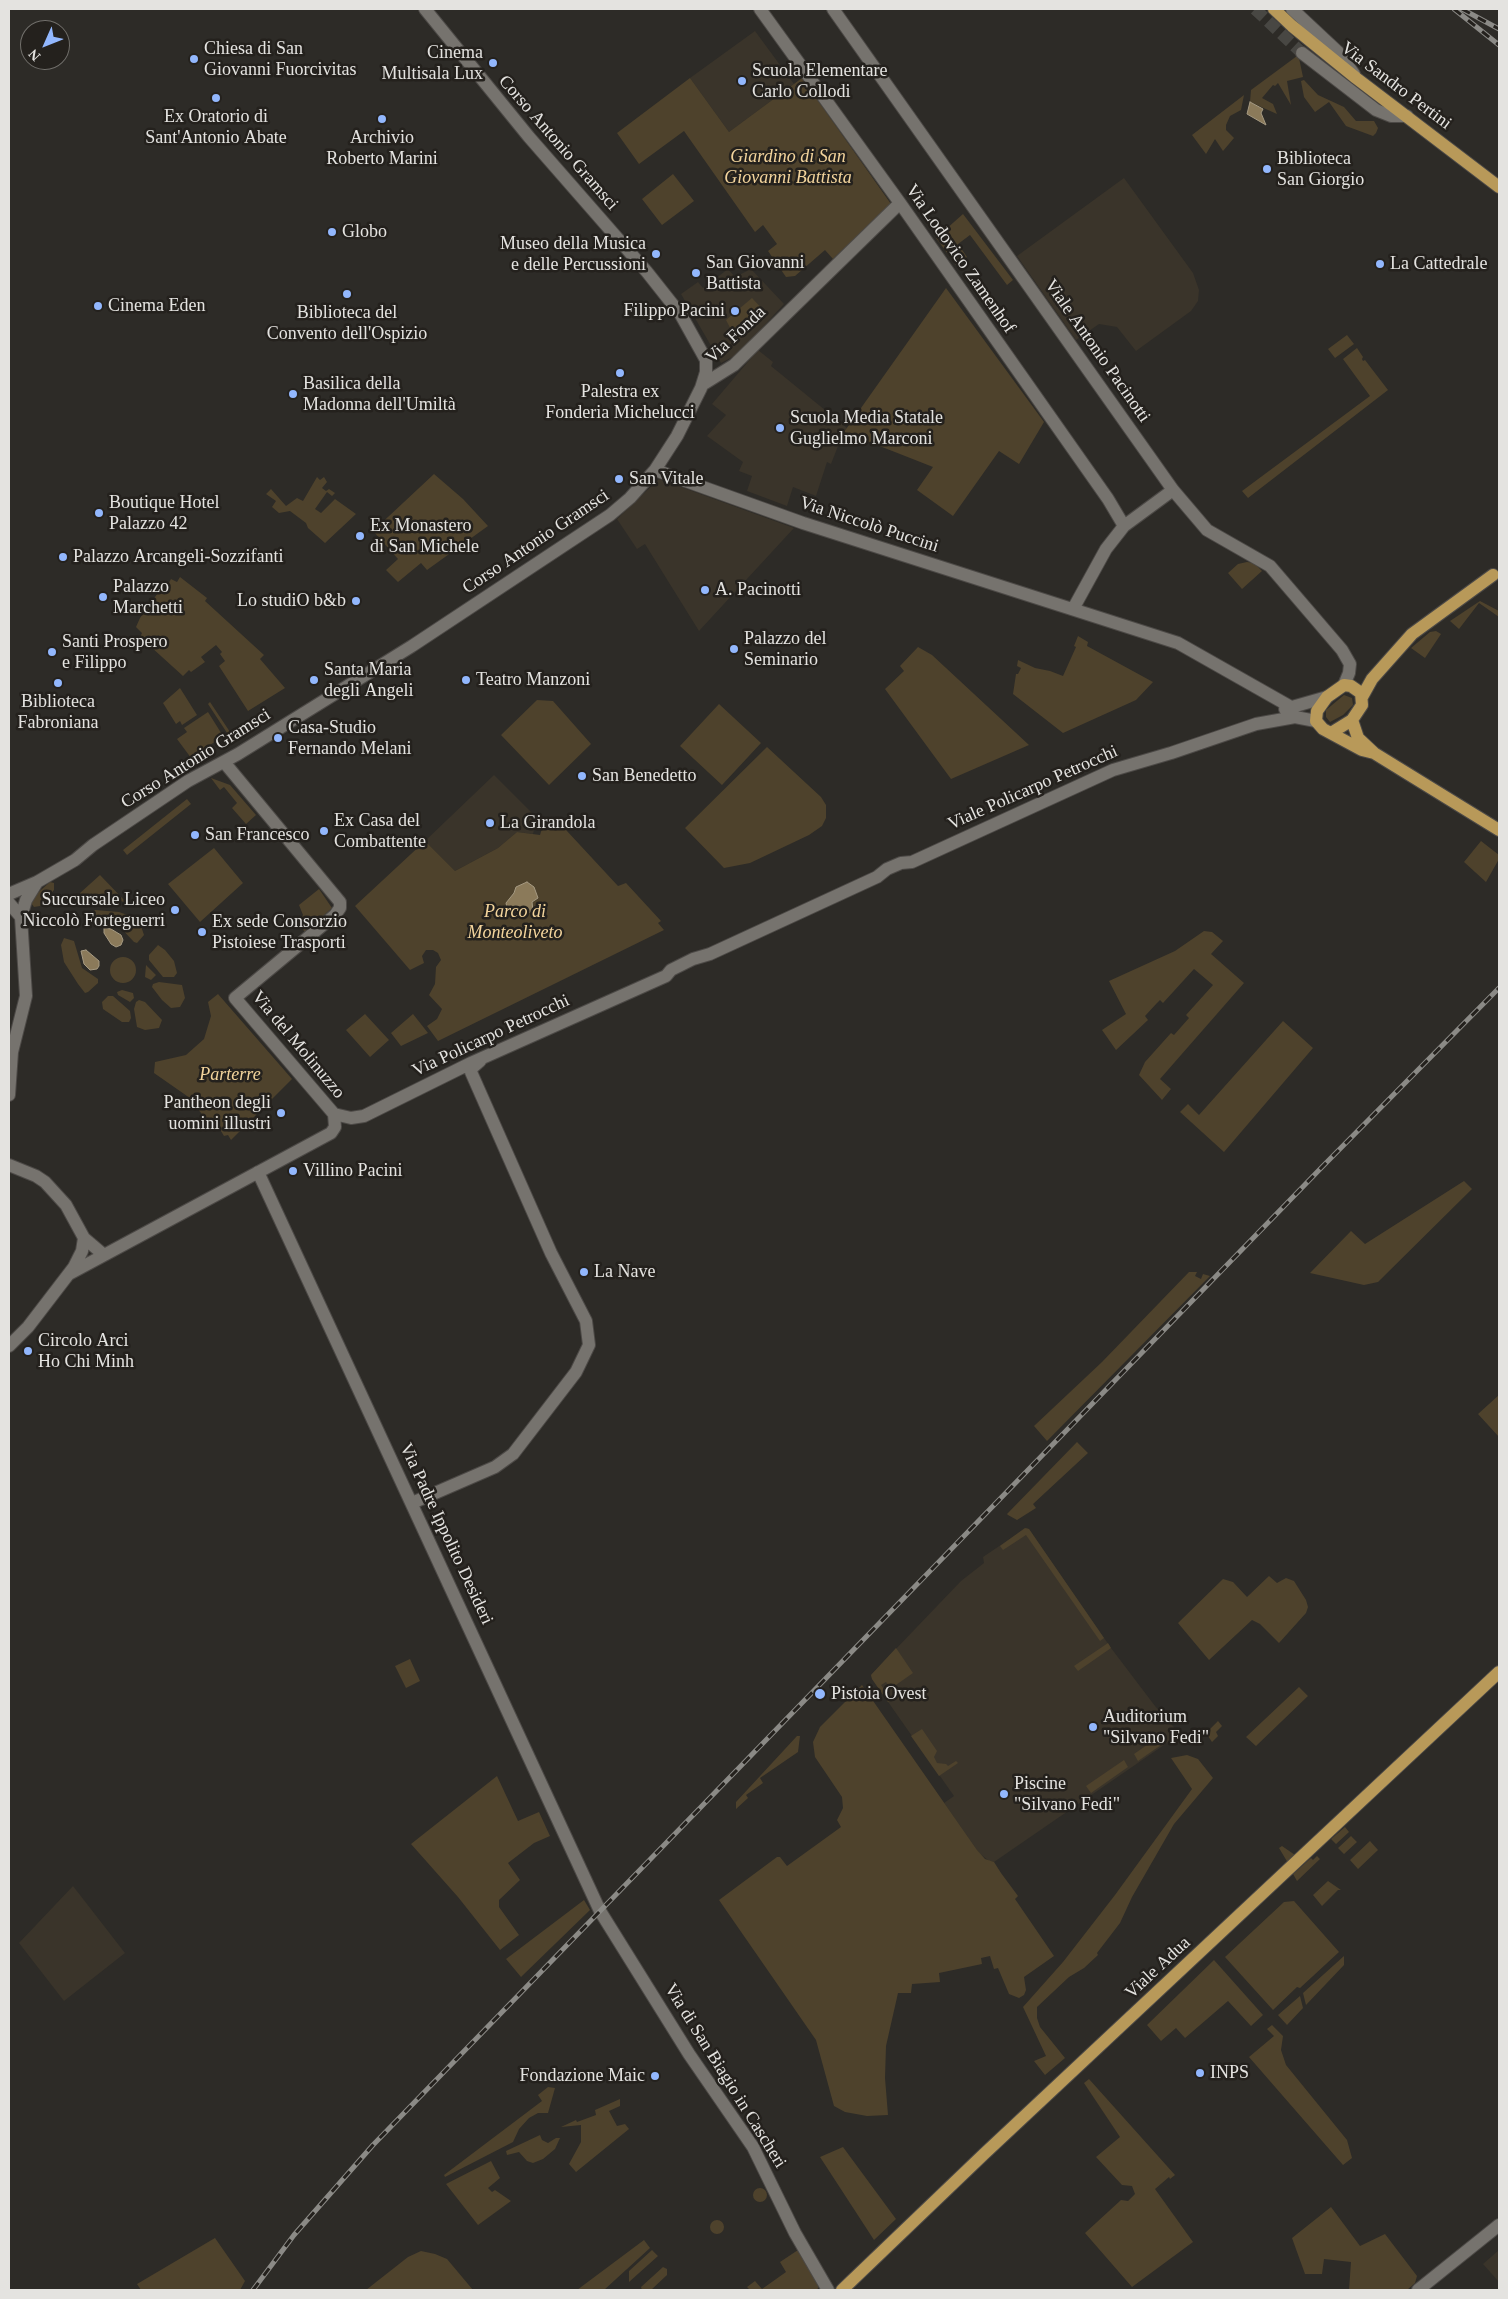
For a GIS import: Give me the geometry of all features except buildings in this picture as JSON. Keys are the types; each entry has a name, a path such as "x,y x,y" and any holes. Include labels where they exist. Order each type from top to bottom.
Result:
{"main road":[{"name":"Via Sandro Pertini","path":"1274,9 1356,78 1499,187"},
{"path":"1374,753 1362,750 1323,729 1316,721 1317,711 1326,697 1353,690 1372,679 1412,634 1493,575"},
{"path":"1332,733 1352,720 1360,709 1353,690"},
{"path":"1352,720 1358,738 1374,753 1499,830"},
{"name":"Viale Adua","path":"842,2290 991,2147 1499,1672"}],"street":[{"name":"Corso Antonio Gramsci","path":"9,894 37,882 75,860 93,845 188,781 224,762 412,646 610,514 630,498 655,470 677,436 702,386 706,372 706,360 681,314 529,137 425,9"},
{"name":"Viale Antonio Pacinotti","path":"833,9 1174,490 1207,530 1260,559 1281,579 1346,655 1353,690"},
{"path":"1292,9 1338,52 1356,78"},
{"name":"Via Lodovico Zamenhof","path":"762,12 900,203 1108,499 1124,526"},
{"path":"1302,53 1376,110 1391,116 1407,116"},
{"name":"Via Fonda","path":"702,386 734,365 900,203"},
{"name":"Via Niccolò Puccini","path":"655,470 803,523 1182,645 1292,707"},
{"path":"1073,609 1106,549 1124,526 1174,490"},
{"name":"Viale Policarpo Petrocchi","path":"1256,724 1273,714 1326,697"},
{"name":"Viale Policarpo Petrocchi","path":"912,862 1114,770 1256,724 1295,717 1316,721"},
{"name":"Via del Molinuzzo","path":"224,762 337,897 340,906 332,918 235,998 334,1114"},
{"name":"Via Policarpo Petrocchi","path":"334,1114 360,1118 455,1071 666,976 673,969 694,959 710,954 877,877 887,869 902,862 912,862"},
{"path":"9,1095 12,1052 26,996 22,917 26,900 37,882"},
{"path":"9,903 22,917"},
{"path":"471,1072 472,1068 484,1058"},
{"path":"412,1503 502,1463 517,1450 576,1372 588,1350 590,1339 588,1325 535,1218 471,1072 466,1068 455,1071"},
{"path":"69,1274 331,1133 335,1127 334,1114"},
{"path":"9,1165 46,1182 66,1205 84,1238 104,1255"},
{"name":"Via Padre Ippolito Desideri","path":"258,1172 600,1911"},
{"path":"9,1346 28,1327 69,1274 80,1256 84,1238"},
{"name":"Via di San Biagio in Cascheri","path":"600,1911 689,2054 753,2148 795,2233 828,2290"},
{"path":"1418,2290 1499,2226"}],"shaded area":[{"name":"Scuola Elementare Carlo Collodi","path":"755,31 794,84 729,132 690,78"},
{"path":"1250,102 1263,109 1261,113 1266,125 1247,114"},
{"path":"1124,178 1193,273 1199,290 1198,301 1191,311 1136,351 1117,327 1099,324 1076,340 1017,256"},
{"name":"Filippo Pacini","path":"728,269 735,277 751,269 784,304 738,354 721,363 681,294 698,282 703,288"},
{"name":"Scuola Media Statale Guglielmo Marconi","path":"758,350 773,362 771,366 847,428 844,432 854,436 852,444 840,441 831,464 827,462 816,496 793,487 787,506 747,491 752,476 739,471 743,462 707,436 726,415 712,404"},
{"name":"A. Pacinotti","path":"659,479 794,528 699,631 645,544 637,549 617,519"},
{"name":"La Girandola","path":"494,775 535,816 533,818 536,821 533,834 517,832 498,848 455,871 425,841"},
{"path":"527,882 534,887 538,898 532,902 533,911 527,913 521,909 508,912 506,903 516,887"},
{"path":"104,928 111,929 121,935 123,940 121,945 116,947 111,944 104,933"},
{"path":"86,950 99,961 97,969 90,970 84,964 81,951"},
{"path":"1026,1528 1029,1529 1111,1648 1155,1706 1180,1734 994,1862 989,1861 979,1853 944,1803 954,1796 871,1675 961,1581 984,1563 983,1557"},
{"path":"73,1886 125,1953 64,2001 19,1943"},
{"path":"1499,2250 1499,2282 1483,2264"}],"green space":[{"path":"1297,56 1303,77 1287,81 1291,105 1278,83 1275,86 1273,85 1262,98 1273,104 1277,114 1250,102 1251,90"},
{"name":"Giardino di San Giovanni Battista","path":"690,78 729,132 802,78 891,204 833,259 825,250 795,276 786,277 768,251 777,244 763,225 755,232 684,131 639,164 617,133"},
{"path":"1304,80 1318,95 1344,107 1356,121 1374,121 1378,128 1376,133 1373,136 1346,126 1329,102 1315,112 1304,97 1301,81"},
{"path":"1244,95 1241,110 1230,116 1226,125 1226,130 1234,138 1223,151 1215,139 1206,154 1192,135"},
{"path":"673,174 694,201 662,225 642,199"},
{"path":"963,214 1013,280 1007,285 970,235 958,244 967,257 956,265 936,238"},
{"path":"946,288 1044,422 1019,464 999,451 953,516 917,490 933,467 844,432"},
{"path":"752,298 765,312 737,341 726,320"},
{"path":"1347,335 1354,344 1335,358 1328,349"},
{"path":"1357,348 1363,357 1363,361 1365,360 1388,390 1248,498 1242,491 1370,396 1343,359"},
{"path":"434,474 463,499 488,526 427,570 421,563 398,582 386,570 398,559 373,531"},
{"path":"317,477 320,480 324,477 327,482 322,488 326,491 329,489 335,493 332,496 327,492 315,509 321,513 335,499 356,514 325,543 308,528 306,523 290,511 279,513 272,507 276,501 266,494 271,489 286,506 297,498 303,501"},
{"path":"1254,563 1262,571 1242,589 1228,573 1238,564"},
{"path":"180,577 207,598 205,601 264,655 260,659 285,688 248,711 219,666 225,661 220,654 222,652 216,645 201,657 205,662 191,672 189,670 183,676 140,637 142,633 136,627 140,618 160,590 164,592 171,579 177,582"},
{"path":"1480,601 1499,611 1499,617 1479,603 1459,629 1450,621"},
{"path":"1436,631 1441,634 1425,658 1411,648 1430,632"},
{"path":"1078,636 1088,642 1087,646 1153,682 1136,700 1063,733 1013,694 1016,674 1018,674 1021,668 1017,666 1018,660 1035,668 1063,676 1076,647 1074,646"},
{"path":"918,647 932,655 1029,745 951,779 885,689 904,671 900,666"},
{"path":"180,688 197,715 182,725 180,721 176,724 163,703"},
{"path":"1344,695 1352,698 1353,705 1343,715 1330,722 1326,717 1326,710"},
{"path":"537,700 553,701 591,744 549,785 501,735"},
{"path":"210,702 236,741 233,742 208,704"},
{"path":"719,704 761,743 722,785 680,746"},
{"path":"208,712 223,736 203,750 205,753 200,756 204,762 197,766 177,739 187,732 184,728"},
{"path":"767,747 821,797 826,805 826,818 822,826 809,835 750,863 724,868 685,828"},
{"path":"211,778 230,785 256,815 246,824 232,808 237,803 224,787 220,790"},
{"path":"187,799 191,804 127,855 123,850"},
{"name":"Parco di Monteoliveto","path":"554,817 618,886 626,883 661,921 658,923 664,930 438,1041 427,1026 437,1019 442,1009 429,995 435,984 436,967 441,960 438,953 433,950 426,950 422,956 424,963 410,970 355,906 425,841 455,871 498,848 517,832 540,835 544,822 548,818"},
{"path":"1481,841 1499,855 1499,859 1486,882 1464,862"},
{"path":"214,848 243,883 200,922 168,884"},
{"path":"100,875 124,902 104,896 83,898 80,896 80,893"},
{"path":"50,882 54,883 54,890 40,906 34,907 31,903 33,897"},
{"path":"319,889 332,908 305,932 298,924 303,915 299,905"},
{"path":"95,910 119,912 133,917 141,926 144,935 137,943 134,942 119,926 106,921 94,921 92,913"},
{"path":"1204,931 1212,932 1223,941 1211,954 1244,983 1160,1079 1171,1089 1162,1100 1139,1075 1145,1062 1171,1033 1174,1035 1189,1018 1186,1015 1213,985 1194,969 1163,1003 1160,1000 1157,1003 1145,1016 1148,1020 1116,1050 1102,1030 1126,1014 1109,981 1175,951"},
{"path":"64,938 74,941 82,968 98,979 98,983 88,992 85,993 64,962 61,945"},
{"path":"158,945 174,961 177,973 174,977 163,977 149,960 149,955"},
{"path":"123,957 132,961 136,970 132,979 123,983 114,979 110,970 114,961"},
{"path":"146,965 156,975 151,980 145,977"},
{"path":"159,982 182,985 185,998 180,1007 171,1008 162,1000 152,987 153,984"},
{"path":"122,990 133,993 134,998 130,1002 118,995 117,992"},
{"name":"Parterre","path":"218,994 292,1079 231,1140 228,1135 224,1136 215,1121 206,1119 187,1096 154,1073 155,1062 186,1055 204,1039 211,1016 208,1002"},
{"path":"108,996 113,996 130,1011 131,1018 129,1022 122,1022 103,1009 102,1002"},
{"path":"139,1000 145,1002 162,1020 159,1028 145,1030 137,1027 134,1009 136,1002"},
{"path":"365,1014 389,1040 370,1057 346,1030"},
{"path":"413,1014 428,1033 401,1046 391,1033"},
{"path":"1283,1021 1313,1048 1224,1152 1180,1112 1188,1104 1199,1115"},
{"path":"1464,1181 1472,1189 1378,1282 1364,1285 1310,1273 1351,1231 1365,1244"},
{"path":"1189,1272 1197,1272 1195,1276 1201,1279 1203,1274 1210,1276 1047,1441 1034,1426 1102,1362"},
{"path":"1499,1395 1499,1437 1478,1414"},
{"path":"1077,1442 1088,1453 1033,1504 1036,1508 1017,1520 1008,1515 1007,1514"},
{"path":"1025,1528 1029,1529 1104,1638 1100,1641 1026,1535 1003,1550 1000,1546"},
{"path":"1269,1576 1277,1583 1286,1578 1294,1581 1306,1600 1308,1607 1306,1613 1279,1643 1260,1624 1252,1620 1209,1660 1178,1623 1223,1579 1233,1582 1247,1597"},
{"path":"1108,1643 1111,1648 1078,1671 1074,1666"},
{"path":"896,1648 913,1673 893,1687 900,1698 898,1699 886,1682 881,1685 891,1699 888,1702 871,1675"},
{"path":"410,1659 420,1681 406,1688 395,1666"},
{"path":"862,1685 977,1850 985,1859 994,1862 1018,1896 1015,1899 1054,1956 1024,1977 1026,1990 1024,1995 1019,1998 1009,1994 998,1968 994,1969 990,1956 981,1958 982,1964 939,1973 940,1982 912,1984 911,1993 898,1993 886,2046 885,2078 888,2115 867,2116 845,2112 834,2106 816,2040 719,1900 777,1857 780,1857 787,1866 841,1827 837,1820 843,1808 842,1797 815,1757 813,1742 820,1727"},
{"path":"1299,1687 1308,1696 1256,1746 1246,1737"},
{"path":"1218,1721 1222,1726 1216,1732 1218,1736 1212,1742 1206,1733"},
{"path":"922,1729 937,1751 934,1757 937,1763 948,1766 956,1761 958,1763 939,1776 911,1736"},
{"path":"797,1736 800,1736 798,1752 760,1778 763,1783 746,1795 748,1798 736,1809 736,1802"},
{"path":"1157,1738 1161,1745 1138,1761 1134,1754"},
{"path":"1187,1755 1198,1759 1213,1778 1174,1824 1132,1897 1120,1923 1097,1953 1098,1955 1084,1968 1069,1977 1037,2007 1037,2018 1040,2027 1065,2058 1045,2075 1034,2061 1046,2056 1023,2007 1063,1962 1115,1895 1192,1789 1171,1758"},
{"path":"1124,1760 1128,1767 1091,1793 1086,1786"},
{"path":"497,1776 518,1821 539,1812 550,1836 534,1843 508,1863 520,1880 499,1900 499,1907 519,1935 500,1950 458,1897 411,1844"},
{"path":"1345,1827 1349,1832 1336,1844 1331,1839"},
{"path":"1351,1836 1357,1842 1344,1854 1338,1848"},
{"path":"1370,1841 1378,1850 1358,1869 1350,1860"},
{"path":"1282,1846 1295,1855 1288,1863 1279,1848"},
{"path":"1317,1856 1320,1859 1297,1881 1293,1874 1311,1858 1313,1860"},
{"path":"1328,1881 1341,1890 1338,1890 1322,1906 1313,1895"},
{"path":"584,1900 590,1910 521,1977 506,1959"},
{"path":"1294,1901 1339,1952 1273,2010 1225,1957 1284,1902"},
{"path":"1344,1956 1344,1965 1306,2005 1303,1993"},
{"path":"1214,1960 1263,2015 1251,2026 1228,2001 1185,2038 1176,2028 1161,2041 1147,2025"},
{"path":"1300,1996 1303,2008 1287,2025 1278,2015"},
{"path":"1272,2025 1283,2036 1281,2050 1286,2065 1347,2140 1352,2158 1343,2165 1249,2057 1274,2036 1267,2029"},
{"path":"1089,2079 1175,2175 1170,2179 1169,2177 1155,2189 1193,2242 1132,2287 1085,2233 1121,2200 1128,2201 1135,2194 1132,2186 1122,2185 1096,2157 1120,2137 1084,2083"},
{"path":"548,2087 555,2088 548,2113 538,2113 529,2118 519,2129 513,2142 445,2177 444,2175 542,2101 538,2095"},
{"path":"620,2099 620,2106 609,2111 617,2126 625,2124 629,2129 576,2172 569,2164 581,2142 581,2125 561,2127 576,2120 577,2122 596,2115 595,2110"},
{"path":"540,2135 542,2140 548,2143 556,2138 560,2138 555,2149 543,2159 533,2163 527,2161 519,2152 507,2155 506,2151"},
{"path":"843,2147 896,2219 874,2240 820,2157"},
{"path":"491,2161 500,2178 488,2188 492,2192 495,2190 511,2201 478,2225 446,2184"},
{"path":"760,2188 765,2190 767,2195 765,2200 760,2202 755,2200 753,2195 755,2190"},
{"path":"1331,2207 1360,2246 1385,2234 1417,2276 1415,2283 1407,2290 1349,2290 1351,2262 1324,2259 1322,2274 1305,2274 1292,2238"},
{"path":"717,2220 722,2222 724,2227 722,2232 717,2234 712,2232 710,2227 712,2222"},
{"path":"215,2238 245,2281 240,2290 141,2290 137,2284"},
{"path":"644,2240 650,2248 604,2290 577,2290"},
{"path":"652,2250 658,2256 629,2282 629,2271"},
{"path":"798,2250 819,2286 817,2290 750,2290 747,2287 755,2281 762,2289 786,2272 780,2262"},
{"path":"421,2251 447,2259 473,2290 366,2290 408,2257"},
{"path":"663,2267 667,2269 667,2275 651,2290 642,2290 641,2287"}],"tunnel":[{"path":"1255,9 1302,53"}],"railway":[{"path":"1454,9 1499,45"},
{"path":"1462,9 1499,29"},
{"path":"253,2290 294,2235 373,2145 1323,1166 1499,988"}],"place":[{"name":"Chiesa di San Giovanni Fuorcivitas","path":"194,59"},
{"name":"Cinema Multisala Lux","path":"493,63"},
{"name":"Scuola Elementare Carlo Collodi","path":"742,81"},
{"name":"Ex Oratorio di Sant'Antonio Abate","path":"216,98"},
{"name":"Archivio Roberto Marini","path":"382,119"},
{"name":"Biblioteca San Giorgio","path":"1267,169"},
{"name":"Globo","path":"332,232"},
{"name":"Museo della Musica e delle Percussioni","path":"656,254"},
{"name":"La Cattedrale","path":"1380,264"},
{"name":"San Giovanni Battista","path":"696,273"},
{"name":"Biblioteca del Convento dell'Ospizio","path":"347,294"},
{"name":"Cinema Eden","path":"98,306"},
{"name":"Filippo Pacini","path":"735,311"},
{"name":"Palestra ex Fonderia Michelucci","path":"620,373"},
{"name":"Basilica della Madonna dell'Umiltà","path":"293,394"},
{"name":"Scuola Media Statale Guglielmo Marconi","path":"780,428"},
{"name":"San Vitale","path":"619,479"},
{"name":"Boutique Hotel Palazzo 42","path":"99,513"},
{"name":"Ex Monastero di San Michele","path":"360,536"},
{"name":"Palazzo Arcangeli-Sozzifanti","path":"63,557"},
{"name":"A. Pacinotti","path":"705,590"},
{"name":"Palazzo Marchetti","path":"103,597"},
{"name":"Lo studiO b&b","path":"356,601"},
{"name":"Palazzo del Seminario","path":"734,649"},
{"name":"Santi Prospero e Filippo","path":"52,652"},
{"name":"Santa Maria degli Angeli","path":"314,680"},
{"name":"Teatro Manzoni","path":"466,680"},
{"name":"Biblioteca Fabroniana","path":"58,683"},
{"name":"Casa-Studio Fernando Melani","path":"278,738"},
{"name":"San Benedetto","path":"582,776"},
{"name":"La Girandola","path":"490,823"},
{"name":"Ex Casa del Combattente","path":"324,831"},
{"name":"San Francesco","path":"195,835"},
{"name":"Succursale Liceo Niccolò Forteguerri","path":"175,910"},
{"name":"Ex sede Consorzio Pistoiese Trasporti","path":"202,932"},
{"name":"Pantheon degli uomini illustri","path":"281,1113"},
{"name":"Villino Pacini","path":"293,1171"},
{"name":"La Nave","path":"584,1272"},
{"name":"Circolo Arci Ho Chi Minh","path":"28,1351"},
{"name":"Pistoia Ovest","path":"820,1694"},
{"name":"Auditorium \"Silvano Fedi\"","path":"1093,1727"},
{"name":"Piscine \"Silvano Fedi\"","path":"1004,1794"},
{"name":"INPS","path":"1200,2073"},
{"name":"Fondazione Maic","path":"655,2076"}]}
